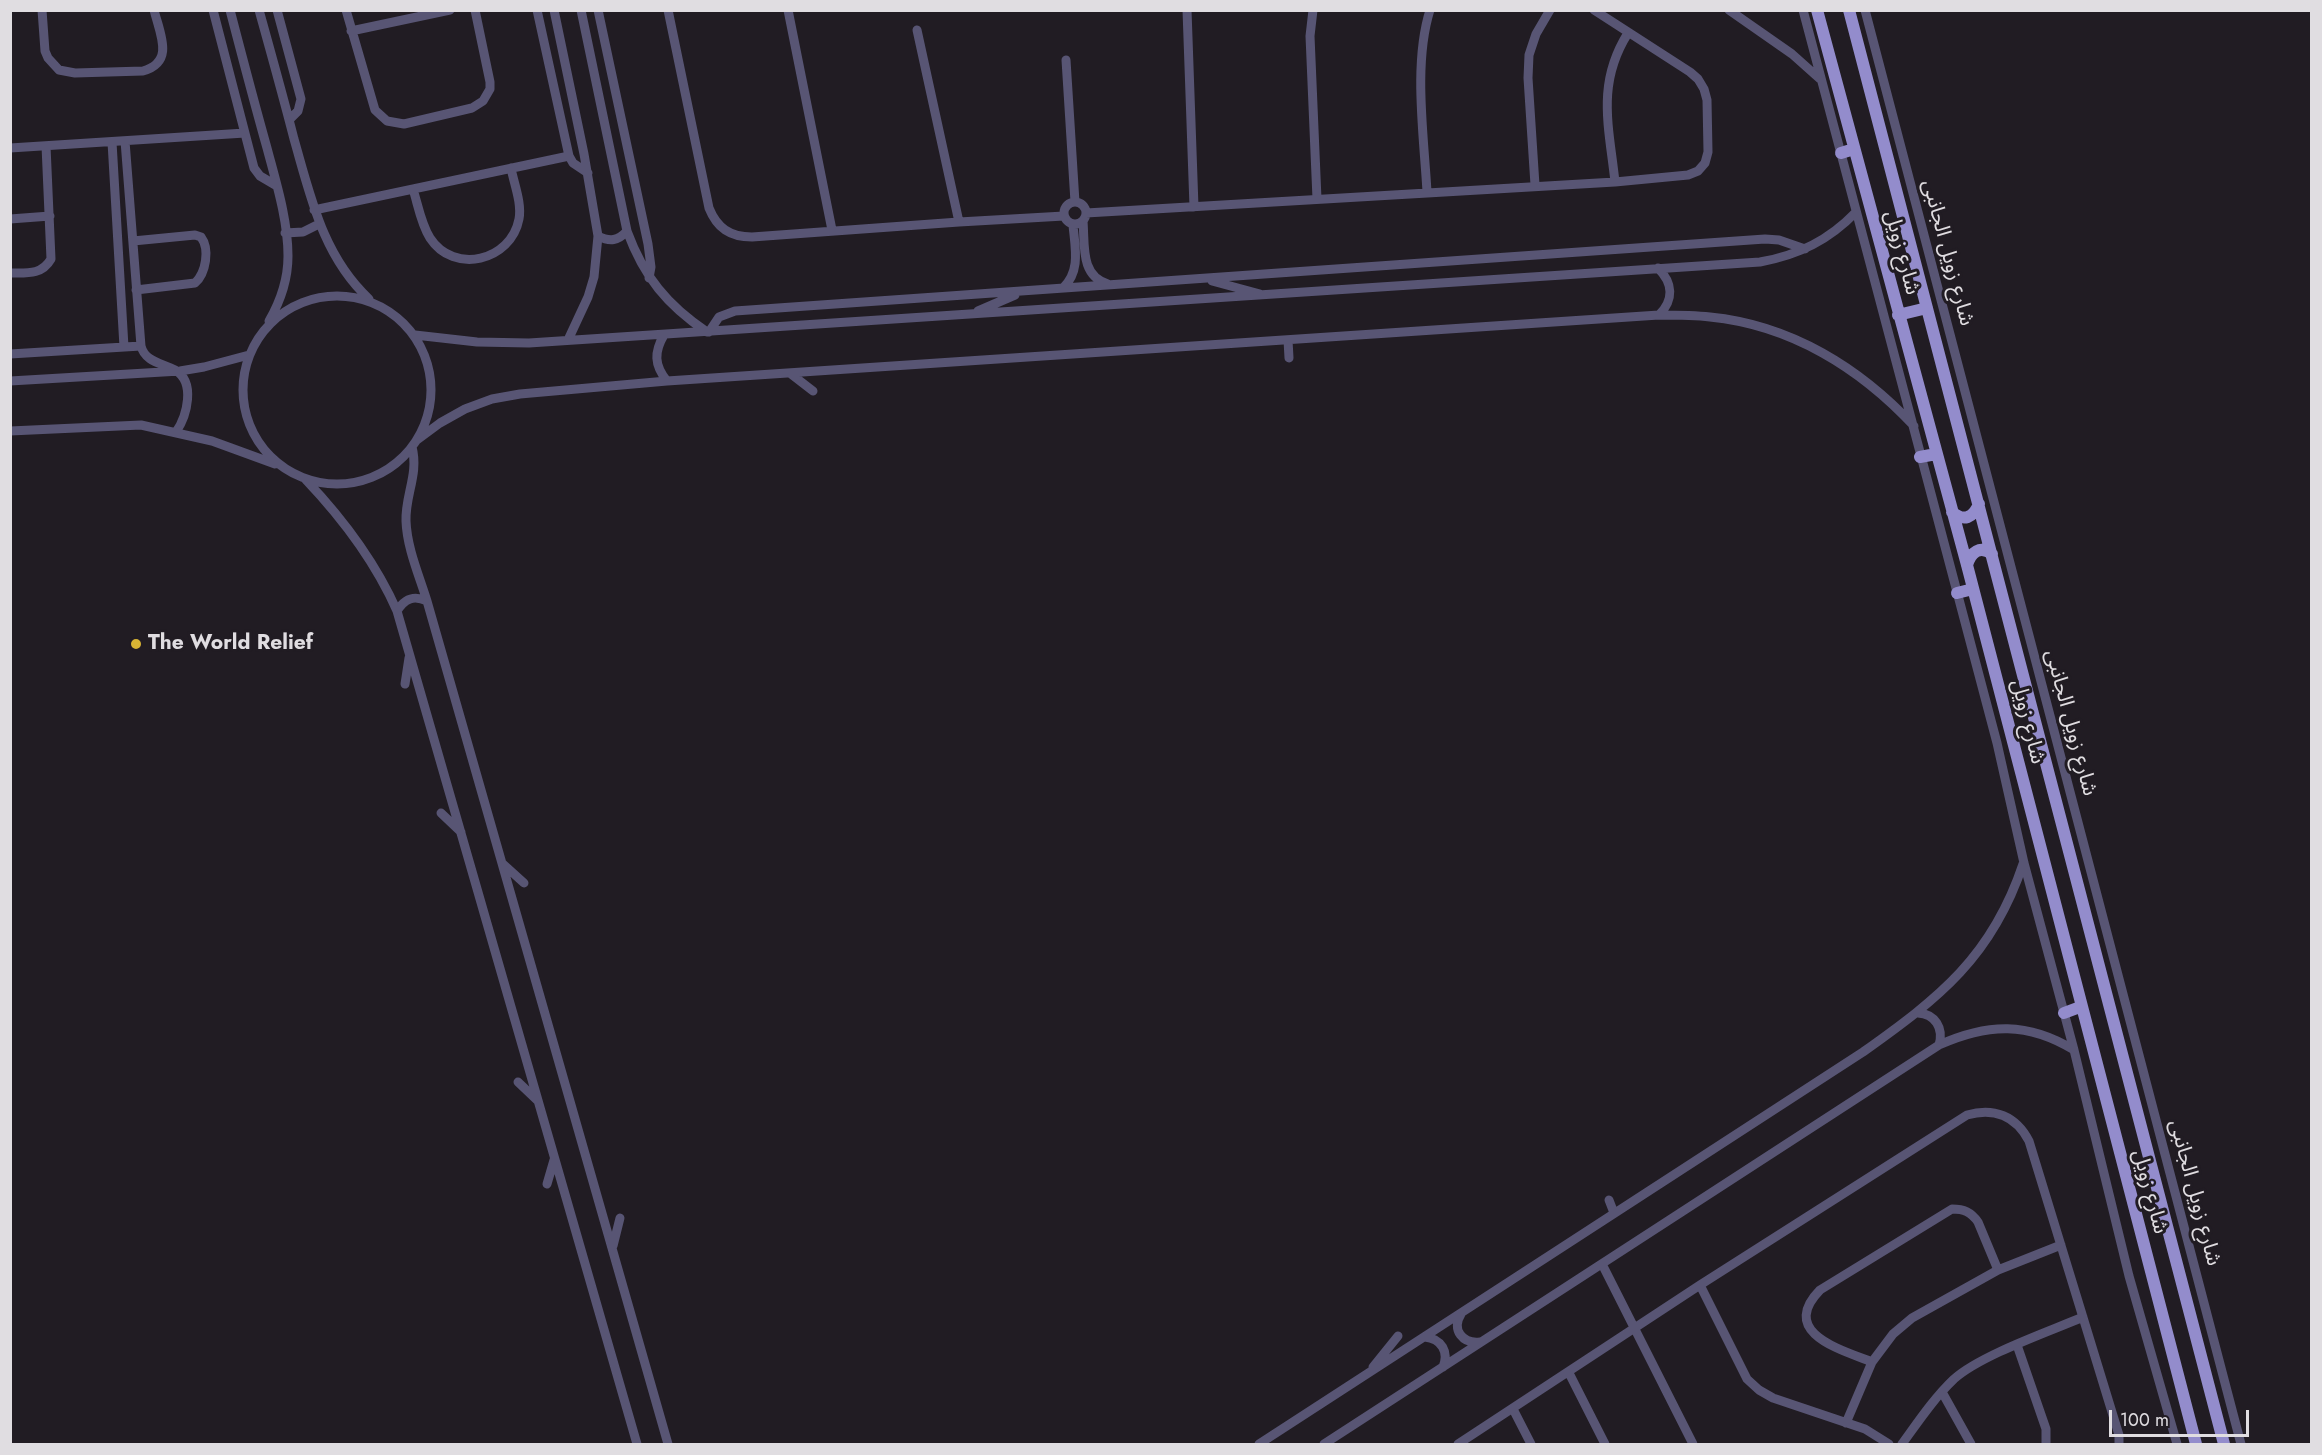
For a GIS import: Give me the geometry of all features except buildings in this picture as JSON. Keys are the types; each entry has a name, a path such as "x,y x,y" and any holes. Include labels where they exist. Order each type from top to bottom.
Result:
{"main road":[{"name":"شارع زويل","path":"1817,10 1967,565 2080,1007 2196,1444"},
{"name":"شارع زويل","path":"1849,10 2224,1444"},
{"path":"1841,153 1854,149"},
{"path":"1898,315 1927,308"},
{"path":"1920,457 1936,454"},
{"path":"1952,512 1959,517 1967,518 1974,513 1979,504"},
{"path":"1967,565 1969,557 1976,551 1984,550 1992,554"},
{"path":"1958,593 1973,590"},
{"path":"2064,1013 2080,1007"}],"street":[{"path":"42,10 48,58 59,70 75,74 151,69 163,55 164,46 154,10"},
{"path":"213,10 254,168 260,176 277,186"},
{"path":"230,10 277,186 288,256 281,296 249,355 243,385 246,416 259,444 281,466"},
{"path":"259,10 319,224 345,274 370,301"},
{"path":"277,10 301,99 298,111 289,120"},
{"path":"346,10 375,111 387,122 404,124 472,108 483,101 487,95 490,82 474,10"},
{"path":"351,31 450,10"},
{"path":"537,10 569,156 573,164 588,173"},
{"path":"554,10 588,173 598,236 594,277 588,297 568,340"},
{"path":"581,10 627,231 649,278 676,308 708,332"},
{"path":"598,10 648,244 651,267 649,278"},
{"path":"668,10 709,208 714,220 722,229 741,237 1064,216"},
{"path":"788,10 832,230"},
{"path":"1187,10 1194,207"},
{"path":"1312,10 1310,36 1317,199"},
{"path":"1427,192 1421,70 1423,41 1431,10"},
{"path":"1535,185 1528,78 1529,55 1536,34 1551,10"},
{"path":"1063,288 1069,282 1076,267 1081,220 1082,204 1075,202 1065,208 1064,216 1067,222 1081,220 1194,207 1615,182 1688,176 1698,171 1705,163 1708,152 1707,100 1698,79 1594,10"},
{"path":"1729,10 1792,54 1821,80"},
{"path":"1803,10 1997,743 2024,863 2074,1050 2129,1276 2177,1444"},
{"name":"شارع زويل الجانبى","path":"1865,10 2241,1444"},
{"path":"916,30 959,222"},
{"path":"1615,182 1607,89 1610,69 1617,50 1628,33"},
{"path":"227,63 243,58"},
{"path":"1066,60 1075,202"},
{"path":"10,148 245,133"},
{"path":"125,141 141,346 145,355 177,371 184,382 188,395 188,408 184,421 176,432"},
{"path":"112,142 124,347"},
{"path":"10,273 33,273 47,266 52,251 46,146"},
{"path":"314,210 569,156"},
{"path":"413,189 425,228 438,247 455,258 478,260 502,248 515,231 520,209 511,168"},
{"path":"415,335 490,343 664,335 1760,262 1805,249 1833,233 1856,212"},
{"path":"10,219 50,216"},
{"path":"1081,220 1088,268 1093,276 1110,285"},
{"path":"285,233 303,232 319,224"},
{"path":"598,236 606,240 614,240 627,231"},
{"path":"133,241 195,236 203,240 205,246 204,270 194,283 136,290"},
{"path":"708,332 719,317 735,311 1765,239 1786,242 1805,249"},
{"path":"1658,268 1669,282 1671,291 1669,300 1659,315"},
{"path":"1199,279 1244,288 1265,296"},
{"path":"975,313 1012,296 1032,290"},
{"path":"262,332 284,312 311,299 341,295 370,301 395,314 415,335 427,360 432,387 429,415 414,444 404,457 383,473 358,483 332,485 306,480"},
{"path":"414,444 440,423 465,409 492,399 520,394 667,381 1659,315 1710,317 1736,321 1787,336 1811,346 1841,363 1877,389 1914,426"},
{"path":"664,335 657,346 656,359 659,371 667,381"},
{"path":"1288,340 1289,358"},
{"path":"10,354 141,346"},
{"path":"10,381 177,371 204,367 249,355"},
{"path":"791,374 813,391"},
{"path":"10,431 141,425 176,432 247,452 281,466 306,480 333,509 380,574 397,611 410,653 637,1444"},
{"path":"414,444 415,471 406,518 408,542 427,601 669,1444"},
{"path":"397,611 402,603 410,598 419,597 427,601"},
{"path":"405,684 410,653"},
{"path":"441,813 462,833"},
{"path":"502,862 524,883"},
{"path":"1259,1444 1863,1052 1918,1013 1959,975 1992,934 2005,912 2024,863"},
{"path":"1918,1013 1929,1015 1937,1023 1941,1033 1939,1045"},
{"path":"1324,1444 1939,1045 1972,1032 2010,1029 2047,1036 2074,1050"},
{"path":"518,1082 540,1102"},
{"path":"1458,1444 1967,1114 1978,1112 1999,1113 2017,1124 2029,1141 2119,1435 2119,1444"},
{"path":"547,1184 554,1157"},
{"path":"1609,1200 1614,1213"},
{"path":"1872,1362 1815,1336 1810,1327 1809,1307 1813,1297 1820,1290 1952,1209 1960,1209 1974,1216 1998,1270"},
{"path":"612,1248 620,1218"},
{"path":"1846,1423 1857,1392 1872,1362 1893,1334 1912,1318 1998,1270 2061,1245"},
{"path":"1602,1264 1693,1444"},
{"path":"1700,1285 1747,1379 1759,1390 1773,1398 1865,1429 1889,1444"},
{"path":"1461,1314 1457,1325 1460,1336 1469,1342 1481,1342"},
{"path":"1902,1444 1942,1392 1961,1373 2083,1317"},
{"path":"1366,1375 1398,1336"},
{"path":"1425,1337 1437,1340 1444,1349 1443,1367"},
{"path":"2018,1345 2046,1430 2046,1444"},
{"path":"1569,1373 1605,1444"},
{"path":"1942,1392 1971,1444"},
{"path":"1513,1409 1531,1444"}],"place":[{"name":"The World Relief","path":"136,644"}]}
